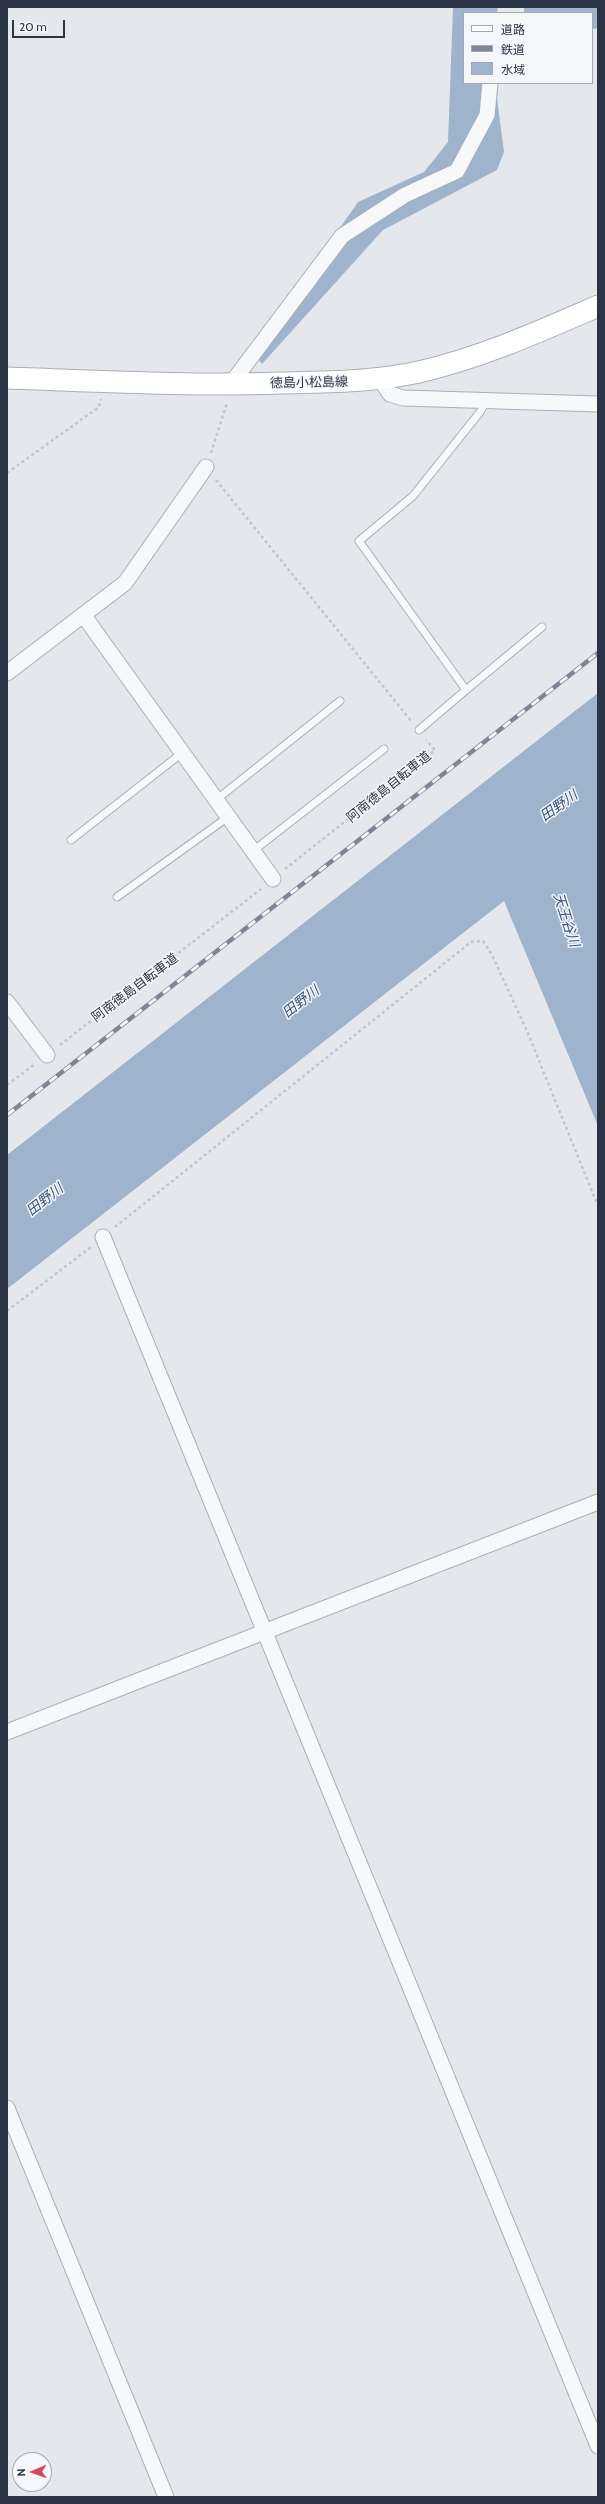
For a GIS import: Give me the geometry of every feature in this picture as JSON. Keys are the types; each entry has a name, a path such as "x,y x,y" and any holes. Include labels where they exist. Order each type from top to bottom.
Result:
{"main road":[{"name":"徳島小松島線","path":"7,378 230,385 353,382 380,379 419,372 498,350 598,306"}],"street":[{"path":"230,385 342,236 405,195 457,171 487,115 490,84"},
{"path":"380,379 390,394 403,398 486,402 598,404"},
{"path":"7,673 84,616 125,583 206,467"},
{"path":"84,616 273,879"},
{"path":"7,1002 47,1056"},
{"path":"103,1237 266,1630 598,2446"},
{"path":"7,1732 598,1502"},
{"path":"7,2108 166,2497"}],"lane":[{"path":"466,690 359,541 413,496 476,418 486,402"},
{"path":"419,730 542,627"},
{"path":"216,800 340,701"},
{"path":"253,851 384,749"},
{"path":"71,840 182,753"},
{"path":"117,896 228,817"}],"path":[{"path":"7,473 99,407 106,381"},
{"path":"206,467 225,413 230,385"},
{"name":"阿南徳島自転車道","path":"7,1085 47,1056 435,750 206,467"},
{"path":"7,1312 103,1237 471,942 483,941 492,955 526,1031 598,1206"}],"water":[{"path":"453,7 498,7 497,12 463,12 463,84 498,84 497,98 504,152 497,170 383,230 262,364 253,352 358,202 424,172 448,142"},
{"path":"524,7 598,7 598,28 593,29 593,12 524,12"},
{"path":"598,693 598,1126 504,901 7,1289 7,1155"}],"railway":[{"path":"7,1115 598,653"}],"water label":[{"name":"田野川","path":"559,806"},
{"name":"天王谷川","path":"566,920"},
{"name":"田野川","path":"301,1002"},
{"name":"田野川","path":"45,1200"}]}
